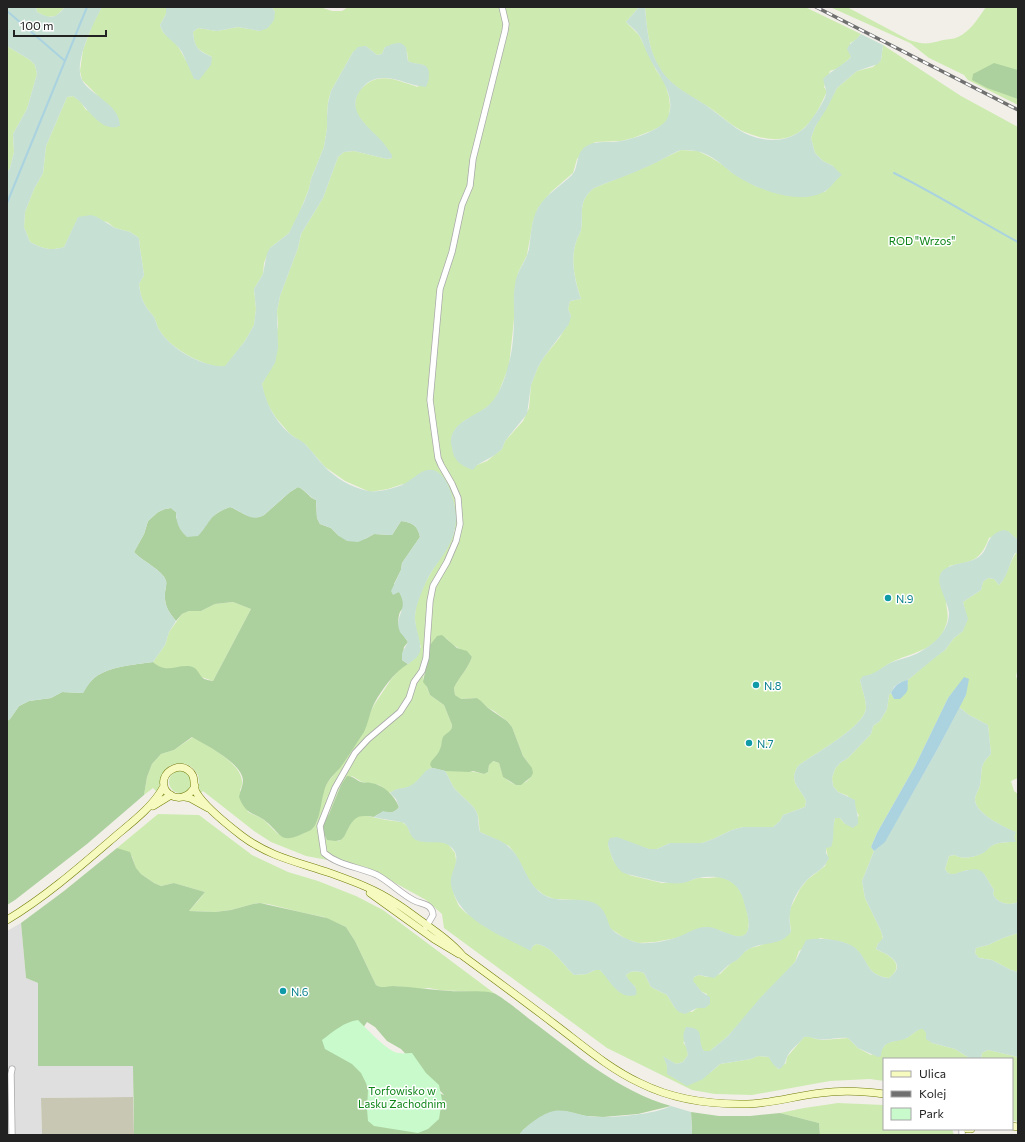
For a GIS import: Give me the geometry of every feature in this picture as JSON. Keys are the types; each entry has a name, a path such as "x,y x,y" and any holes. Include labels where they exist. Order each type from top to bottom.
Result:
{"main road":[{"path":"216,814 190,798 176,798 167,792 164,786 164,779 169,771 178,767 187,769 193,774 195,786 201,797 216,814 242,836 268,853 329,873 379,893 394,902 453,951 463,956 605,1063 640,1084 658,1091 697,1101 740,1104 766,1103 811,1094 836,1091 883,1094"},
{"path":"7,920 22,911 98,852 141,814 157,797 164,786"},
{"path":"185,797 192,792 195,786"},
{"path":"141,814 171,795"}],"street":[{"path":"425,928 434,915 433,910 429,906 413,900 378,876 331,859 324,853 320,826 335,788 355,753 368,739 400,712 409,698 413,684 422,671 426,658 430,601 433,586 447,562 456,541 460,524 458,498 441,465 436,443 430,400 440,289 452,252 462,205 470,186 473,159 505,31 506,24 502,7"},
{"path":"12,1069 9,1113 12,1135"}],"shaded area":[{"path":"7,7 36,7 37,12 45,16 52,17 58,14 65,7 102,7 94,22 82,53 80,73 82,80 86,85 104,100 115,112 119,118 120,126 106,126 94,117 73,96 67,97 46,146 43,173 34,189 25,212 24,227 30,242 47,249 64,247 78,217 91,215 115,228 130,232 139,238 144,275 139,284 142,297 146,306 154,317 159,329 165,338 180,351 198,361 217,366 225,366 245,341 254,325 256,309 254,289 263,274 267,253 270,248 289,233 304,202 311,179 324,147 327,128 328,103 331,91 353,52 358,47 366,46 377,55 382,54 385,47 399,43 404,45 406,48 408,61 427,67 429,78 426,87 395,79 381,78 367,83 358,95 356,109 359,115 384,144 392,155 392,158 387,159 354,151 344,152 338,157 323,198 301,234 298,248 280,296 277,311 278,348 275,363 262,384 268,404 279,423 291,435 304,443 333,475 344,482 356,488 368,491 381,491 401,486 421,472 432,470 438,472 448,485 454,502 456,516 454,530 447,548 429,577 419,598 415,620 420,641 420,651 417,657 408,664 402,660 402,653 408,642 400,632 398,626 403,603 402,598 399,592 393,595 391,591 401,570 402,563 420,537 418,530 414,525 401,521 392,535 374,534 358,542 347,541 331,528 320,524 317,518 316,500 298,487 290,492 264,515 259,517 255,518 247,516 230,507 223,510 211,519 198,536 187,537 182,532 178,526 176,512 171,508 158,512 148,521 144,534 134,552 164,577 166,582 166,605 176,621 169,632 165,645 153,662 112,669 98,675 89,683 83,693 62,692 51,698 29,701 19,706 7,721 7,173 10,168 14,152 13,134 27,109 37,74 35,65 30,60 7,46"},
{"path":"166,7 272,7 275,12 274,20 268,28 260,31 238,27 217,31 198,28 193,32 198,48 212,57 211,65 199,80 194,79 182,52 166,36 160,25 166,14"},
{"path":"639,7 645,7 646,23 653,54 664,75 681,90 707,106 736,128 756,138 767,140 788,138 806,126 824,100 826,90 823,79 851,57 847,49 850,44 861,34 883,45 881,60 878,64 857,71 837,88 815,127 811,138 815,153 823,161 833,166 842,175 824,192 814,196 802,197 777,194 752,185 741,179 706,154 681,150 644,168 594,188 585,198 583,203 581,230 576,240 573,256 574,271 581,299 570,301 568,309 571,316 569,324 538,367 531,385 527,414 505,441 502,449 495,455 477,465 473,470 465,467 456,460 453,453 451,439 453,433 461,423 490,404 499,391 503,381 510,360 512,348 514,328 514,293 516,280 528,254 533,223 538,208 549,194 572,175 580,153 586,146 600,142 616,142 641,136 661,126 668,117 670,101 665,86 639,35 626,22"},
{"path":"1003,530 1008,531 1018,540 1018,553 1015,553 1002,582 999,585 994,579 988,578 983,582 981,590 963,602 968,619 963,631 954,638 945,650 908,680 899,683 894,687 889,695 887,709 880,721 873,726 871,734 835,769 832,778 833,786 838,792 855,800 858,824 853,828 845,824 840,818 835,818 832,844 831,847 826,848 826,853 829,858 827,862 804,883 798,891 792,904 790,918 791,932 782,940 760,945 747,950 714,978 699,975 694,977 693,981 702,992 710,997 710,1004 705,1008 697,1008 685,1014 679,1012 667,995 651,987 644,973 635,971 626,975 636,989 636,995 625,995 616,989 600,970 595,970 587,974 574,975 557,956 542,945 536,944 532,947 531,951 495,933 472,918 463,909 456,898 451,885 451,877 456,856 451,847 447,844 437,842 421,842 412,837 404,823 374,817 383,811 394,811 399,807 396,799 390,793 396,789 410,786 429,769 434,768 445,771 452,785 471,804 478,815 480,832 506,844 518,859 532,884 544,895 558,899 593,902 603,911 610,927 615,932 623,937 639,943 653,943 669,940 705,927 713,928 735,936 744,935 749,926 743,897 739,890 729,881 722,878 707,877 698,878 683,883 666,883 626,874 617,867 613,860 608,845 610,838 617,837 649,849 657,849 670,843 702,843 732,830 743,827 773,827 780,821 783,815 805,807 806,801 796,785 794,777 798,766 848,732 863,715 866,705 860,680 863,676 874,673 897,660 916,654 928,647 938,638 946,626 949,613 939,579 942,571 951,566 977,558 984,551 992,536"},
{"path":"959,707 969,715 988,725 991,754 984,762 980,785 975,800 980,810 985,815 1016,832 1014,837 1016,842 996,844 983,853 975,856 949,856 945,869 948,873 953,874 974,869 982,871 994,890 993,894 998,900 1007,904 1018,902 1018,933 988,945 976,948 975,953 979,958 992,960 1018,972 1018,1057 988,1050 982,1053 981,1058 969,1058 955,1049 932,1043 926,1039 926,1033 923,1029 921,1029 907,1038 890,1042 884,1046 881,1056 878,1057 858,1048 848,1038 817,1039 804,1037 788,1055 780,1069 773,1064 769,1057 758,1056 751,1059 720,1064 703,1079 687,1086 667,1074 667,1066 663,1056 676,1064 683,1062 688,1055 683,1038 686,1027 697,1029 704,1051 710,1051 728,1036 761,997 795,962 806,940 824,939 844,942 859,951 868,966 876,974 881,977 889,978 894,973 897,968 897,964 894,960 876,949 883,938 865,898 862,881 874,851 885,841 937,750"},
{"path":"21,923 26,978 38,983 39,1066 134,1066 133,1097 41,1098 42,1135 7,1135 7,931"},
{"path":"133,1097 134,1135 42,1135 41,1098"},
{"path":"671,1106 691,1112 692,1135 519,1135 535,1120 554,1111 566,1111 596,1117 618,1117 653,1112"}],"green space":[{"path":"36,7 65,7 56,16 47,17 37,12"},
{"name":"ROD \"Wrzos\"","path":"102,7 166,7 166,14 160,25 161,29 176,44 186,61 212,57 200,50 196,45 193,32 198,28 217,31 238,27 260,31 275,12 272,7 320,7 332,11 342,11 348,7 639,7 626,22 639,35 656,70 665,83 669,97 669,117 665,124 633,138 621,141 595,142 577,159 573,173 551,192 538,208 533,221 527,255 518,273 509,366 498,394 491,404 479,413 464,421 456,428 451,439 477,465 487,461 502,449 505,441 523,421 529,408 531,385 538,367 560,337 571,316 568,309 570,301 581,299 575,278 573,256 576,242 581,230 583,203 585,198 594,188 646,167 681,150 698,151 757,187 825,192 836,180 833,166 823,161 815,153 811,138 815,127 837,88 857,71 873,67 881,60 883,45 961,96 1018,127 1018,540 1007,531 989,538 982,552 974,559 949,566 946,596 948,619 943,632 931,645 890,663 877,672 860,680 866,705 863,715 848,732 798,766 795,772 794,777 796,785 806,801 805,807 783,815 780,821 773,827 743,827 732,830 702,843 670,843 657,849 649,849 608,842 613,860 629,875 662,883 682,883 698,878 719,877 729,879 736,885 744,898 749,921 746,934 741,937 730,935 719,930 655,942 638,943 626,939 611,929 576,900 554,899 544,895 534,887 516,855 509,846 480,832 477,813 471,804 452,785 445,771 470,771 484,774 488,772 489,765 492,761 499,763 504,776 516,785 526,782 531,777 529,764 523,756 512,727 507,721 488,708 477,698 460,699 455,695 454,688 472,657 452,644 446,638 428,658 423,678 430,695 444,705 452,725 451,731 443,738 440,751 430,765 432,768 409,787 395,790 390,793 379,785 362,782 352,776 341,785 329,814 324,821 323,832 327,840 339,841 343,838 352,821 356,817 362,815 402,822 407,826 410,833 420,841 440,841 448,844 455,853 454,895 459,906 466,913 503,936 531,950 536,944 542,945 557,956 574,975 587,974 595,970 600,970 607,977 636,987 628,981 626,975 637,971 641,972 644,973 651,987 667,995 675,1008 692,1012 697,1008 705,1008 707,994 700,991 692,981 694,977 699,975 707,977 720,974 732,962 738,959 750,948 759,946 791,932 789,914 791,907 800,889 807,880 825,866 828,858 826,848 833,838 832,831 835,818 840,818 845,824 859,816 848,796 838,792 833,786 832,778 835,769 871,734 873,726 880,721 887,709 889,695 891,693 894,699 908,684 908,680 945,650 954,638 963,631 965,610 963,602 981,590 983,582 988,578 994,579 999,585 1002,582 1016,553 1018,553 1018,666 1016,677 1018,679 1018,778 1011,781 1014,791 1018,794 1018,902 1007,904 998,900 993,894 994,890 984,874 967,870 953,875 948,873 945,869 949,856 955,855 958,857 970,857 982,853 990,846 996,844 1015,842 1015,832 985,815 980,810 975,800 980,785 984,762 991,754 988,725 969,715 959,707 966,695 964,678 948,698 915,766 877,833 871,847 874,851 862,881 865,898 881,931 883,939 878,944 876,949 894,960 896,968 894,973 889,978 881,977 871,970 858,951 850,945 820,938 799,951 795,962 728,1036 710,1051 704,1051 701,1048 700,1040 683,1042 687,1048 688,1055 683,1062 676,1064 664,1057 667,1066 711,1072 720,1064 751,1059 758,1056 769,1057 778,1069 786,1063 787,1057 804,1037 808,1036 823,1040 848,1038 858,1048 871,1055 882,1049 887,1043 907,1038 919,1029 924,1029 932,1043 955,1049 969,1058 883,1058 883,1081 870,1079 830,1081 752,1095 715,1094 692,1090 607,1048 444,928 442,914 426,900 366,867 306,856 271,842 254,831 203,791 201,793 197,774 189,765 179,763 169,766 162,774 157,792 153,788 144,795 147,777 152,764 161,754 174,750 193,737 227,759 240,774 242,782 240,790 248,812 263,819 278,834 297,836 312,829 317,822 323,792 328,782 340,767 356,742 374,705 392,678 401,668 408,664 421,647 415,617 420,594 455,530 403,484 388,489 370,492 345,481 325,467 306,445 290,434 276,418 265,400 262,384 268,373 278,326 277,311 280,296 298,248 301,234 323,198 338,157 344,152 354,151 387,159 392,158 357,115 355,106 358,94 368,83 381,78 395,80 418,87 424,65 408,61 407,52 385,47 382,54 377,55 366,46 353,52 331,91 328,102 327,128 324,147 296,221 289,233 270,248 264,263 263,274 254,289 256,309 254,325 245,341 225,367 217,366 189,356 165,338 159,329 140,292 139,284 144,275 139,238 130,232 115,228 107,222 78,218 64,247 51,249 43,248 30,242 24,227 25,212 34,189 43,173 46,146 67,97 73,96 80,101 86,110 115,113 82,80 80,71 83,50 93,23"},
{"path":"645,7 805,7 861,34 856,40 850,43 851,57 839,68 830,71 824,87 827,91 822,103 809,123 801,131 792,136 782,139 770,139 746,133 739,129 710,108 676,87 665,76 653,54 647,31"},
{"path":"830,7 847,7 909,40 919,43 926,43 955,38 963,34 974,24 986,7 1018,7 1018,105 968,80 964,75 929,58 910,43"},
{"path":"7,46 30,60 35,65 37,74 27,109 13,134 14,152 10,168 7,173"},
{"path":"994,63 1018,70 1018,99 987,88 972,80 973,74"},
{"path":"298,487 316,500 317,518 320,524 331,528 339,536 365,539 374,534 392,535 401,521 414,525 418,530 420,537 402,563 401,570 394,584 403,601 403,608 400,612 398,621 400,628 408,642 404,647 402,660 408,664 393,677 383,689 373,706 364,732 340,768 332,776 325,787 315,826 310,831 294,837 282,837 269,824 249,811 242,804 239,797 243,779 239,770 228,759 192,737 174,750 161,754 152,764 147,777 144,795 87,844 7,905 7,721 19,706 29,701 51,698 62,692 83,693 89,683 98,675 121,667 153,662 162,668 189,666 196,669 204,679 213,681 251,609 233,602 215,604 201,611 189,611 182,614 176,621 166,605 166,583 164,577 134,552 144,534 148,521 158,512 165,509 171,508 176,512 176,518 202,531 207,522 213,516 230,507 251,517 260,517"},
{"path":"233,602 251,609 213,681 176,668 168,669 159,667 153,662 165,645 169,632 182,614 189,611 201,611 215,604"},
{"path":"442,635 457,648 467,651 472,657 454,688 455,695 461,699 477,698 488,708 507,721 512,727 523,756 532,768 533,773 531,777 521,785 516,785 503,777 499,763 493,761 489,765 488,772 484,774 473,771 445,771 432,768 430,765 441,748 443,737 452,727 444,705 430,695 423,682 430,645 437,636"},
{"path":"180,771 188,774 191,782 188,790 180,793 172,790 169,782 172,774"},
{"path":"347,776 353,777 361,782 376,784 384,788 394,798 399,807 393,812 381,813 374,817 358,817 353,821 342,839 336,841 327,840 323,832 324,821 329,814 341,785"},
{"path":"158,814 199,815 252,855 288,872 318,881 356,896 383,910 494,993 439,990 429,988 418,989 394,986 386,988 380,987 376,985 355,941 346,927 324,917 268,904 257,903 231,910 215,912 189,911 205,892 174,883 161,886 154,883 136,869 132,856 117,848"},
{"path":"117,848 130,852 136,868 141,874 154,883 161,886 174,883 205,892 189,911 215,912 260,903 327,918 346,927 355,941 376,985 383,987 393,986 496,994 581,1058 615,1081 633,1091 671,1106 638,1114 603,1117 586,1116 564,1111 524,1129 519,1135 134,1135 133,1066 38,1066 38,983 26,978 21,923 64,891","holes":["367,1022 375,1027 387,1041 401,1049 444,1095 344,1056"]},
{"path":"1018,933 1018,972 992,960 979,958 975,953 976,948 988,945"},
{"name":"Torfowisko w Lasku Zachodnim","path":"358,1020 389,1049 398,1053 412,1053 426,1073 439,1085 442,1100 439,1119 428,1129 418,1133 374,1126 368,1121 368,1090 361,1073 352,1064 325,1049 322,1040 344,1025"},
{"path":"988,1050 1018,1057 1018,1122 1013,1120 1013,1058 981,1058 982,1053"},
{"path":"838,1103 883,1105 883,1130 952,1130 954,1135 820,1135 819,1123 780,1113"},
{"path":"691,1112 719,1116 750,1116 780,1113 819,1123 820,1135 692,1135"}],"water":[{"path":"964,677 969,679 966,695 885,842 874,851 871,847 877,833 915,766 948,698"},
{"path":"908,680 905,694 900,699 894,699 891,693 894,688 898,684"}],"waterway":[{"path":"7,203 87,7"},
{"path":"7,11 65,61"},
{"path":"894,173 1018,242"}],"railway":[{"path":"816,7 1018,110"}],"place":[{"name":"N.9","path":"888,598"},
{"name":"N.8","path":"756,685"},
{"name":"N.7","path":"749,743"},
{"name":"N.6","path":"283,991"}]}
